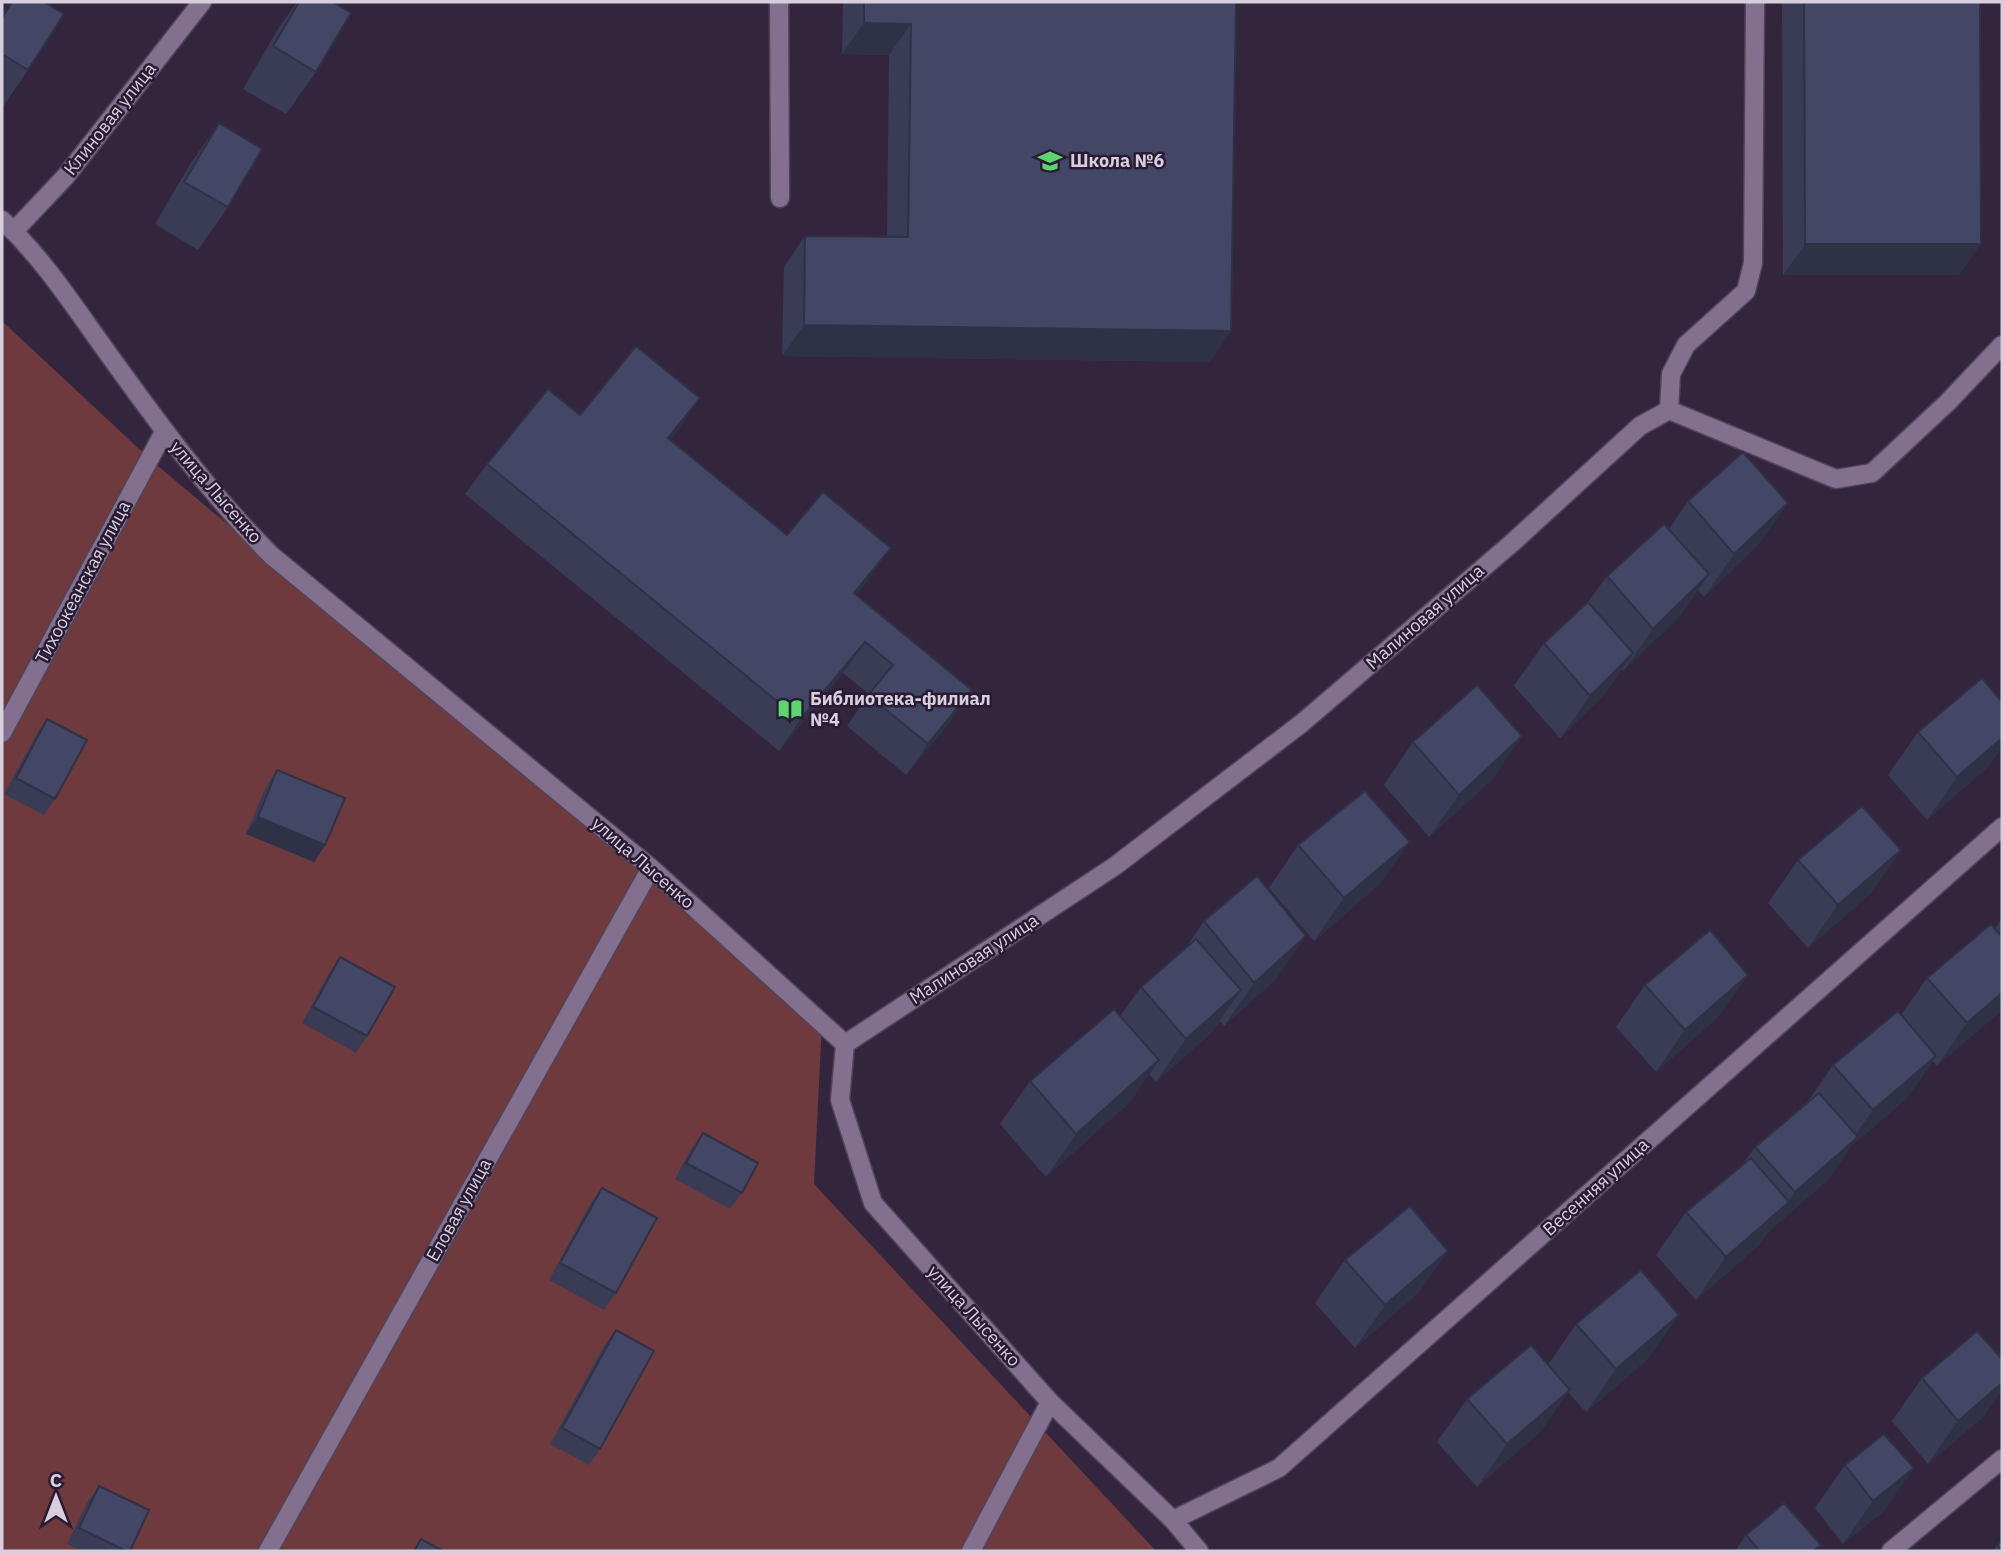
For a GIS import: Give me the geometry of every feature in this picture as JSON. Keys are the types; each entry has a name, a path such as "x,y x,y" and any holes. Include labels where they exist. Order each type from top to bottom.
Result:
{"street":[{"name":"Клиновая улица","path":"8,226 66,176 202,2"},
{"path":"779,2 780,198"},
{"path":"1755,2 1753,263 1746,291 1686,345 1671,374 1669,410 1836,480 1872,473 1948,402 2002,345"},
{"name":"улица Лысенко","path":"8,226 40,260 164,432 237,521 271,555 651,868 845,1044 840,1100 873,1203 1050,1402 1173,1520 1199,1551"},
{"name":"Малиновая улица","path":"845,1044 1115,866 1258,757 1302,723 1501,552 1640,426 1669,410"},
{"name":"Тихоокеанская улица","path":"2,733 164,432"},
{"name":"Весенняя улица","path":"1173,1520 1279,1468 2002,827"},
{"name":"Еловая улица","path":"268,1551 651,868"},
{"path":"971,1551 1050,1402"},
{"path":"1891,1551 2002,1460"}],"shaded area":[{"path":"2,321 152,461 822,1023 814,1184 1156,1551 2,1551"}],"building":[{"path":"12,2 44,2 64,14 28,70 2,54 2,18"},
{"path":"299,2 333,2 351,13 316,72 273,46"},
{"name":"Школа №6","path":"864,2 1236,2 1231,331 804,325 805,236 908,237 911,24 864,23"},
{"path":"1804,2 1980,2 1981,244 1805,244"},
{"path":"219,123 262,149 228,207 184,182"},
{"path":"636,346 700,398 668,438 787,535 823,492 891,548 854,593 972,690 928,744 868,695 893,665 865,642 800,720 487,464 548,389 580,415"},
{"path":"1743,452 1788,503 1734,554 1688,501"},
{"path":"1664,524 1709,574 1653,629 1607,576"},
{"path":"1588,602 1633,653 1590,696 1544,643"},
{"path":"1982,678 2002,702 2002,738 1957,777 1918,732"},
{"path":"1477,685 1522,736 1459,795 1413,742"},
{"path":"47,719 87,740 55,799 16,778"},
{"path":"277,770 345,798 325,845 258,817"},
{"path":"1365,791 1410,842 1344,898 1298,845"},
{"path":"1862,806 1901,850 1838,905 1798,860"},
{"path":"1257,876 1306,936 1254,983 1204,921"},
{"path":"1991,924 2002,937 2002,993 1967,1023 1927,978"},
{"path":"1710,930 1748,975 1685,1030 1645,985"},
{"path":"1196,939 1241,990 1186,1039 1141,987"},
{"path":"340,957 395,987 367,1036 313,1007"},
{"path":"1114,1009 1159,1060 1076,1134 1030,1081"},
{"path":"1898,1011 1936,1056 1873,1110 1833,1065"},
{"path":"1819,1093 1858,1137 1795,1192 1755,1147"},
{"path":"703,1133 758,1163 742,1193 686,1163"},
{"path":"1751,1158 1789,1202 1726,1257 1686,1212"},
{"path":"602,1188 657,1218 616,1293 560,1263"},
{"path":"1410,1206 1448,1251 1385,1305 1345,1260"},
{"path":"1641,1270 1679,1315 1616,1369 1576,1324"},
{"path":"616,1330 654,1351 600,1449 562,1428"},
{"path":"1977,1331 2002,1359 2002,1383 1958,1421 1922,1378"},
{"path":"1531,1345 1570,1390 1507,1444 1467,1399"},
{"path":"1884,1434 1914,1468 1873,1501 1845,1465"},
{"path":"99,1486 149,1510 130,1551 79,1528"},
{"path":"1784,1503 1821,1545 1813,1551 1760,1551 1746,1535"},
{"path":"421,1539 443,1551 414,1551"}],"place":[{"name":"Школа №6","path":"1050,161"},
{"name":"Библиотека-филиал №4","path":"790,709"}]}
